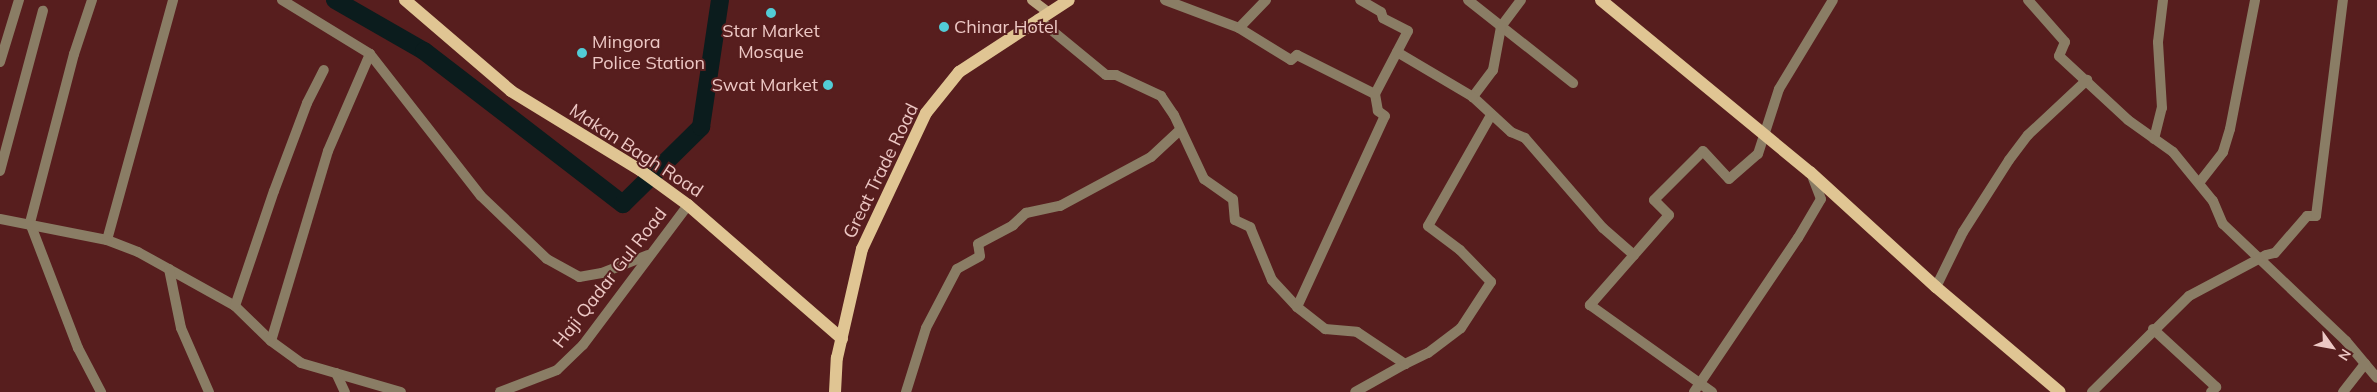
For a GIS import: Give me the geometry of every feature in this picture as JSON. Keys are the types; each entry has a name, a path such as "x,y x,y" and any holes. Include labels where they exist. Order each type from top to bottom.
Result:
{"main road":[{"name":"Makan Bagh Road","path":"405,0 511,91 640,170 669,190 842,339"},
{"path":"1032,0 1044,16"},
{"name":"Great Trade Road","path":"835,392 842,339 862,249 926,113 960,72 1069,0"},
{"path":"1601,0 1810,172 1936,287 2060,392"}],"street":[{"path":"0,62 19,0"},
{"path":"92,0 74,54 30,223 78,348 101,392"},
{"path":"106,240 173,0"},
{"path":"282,0 370,54 481,196 547,259 578,277 602,274 648,255"},
{"path":"1165,0 1239,28 1291,60 1297,55 1375,94"},
{"path":"1239,28 1266,0"},
{"path":"1297,307 1385,116 1378,111 1375,94 1408,31 1383,18 1381,12 1360,0"},
{"path":"1468,0 1573,83"},
{"path":"1473,97 1493,70 1501,27 1521,0"},
{"path":"1712,392 1698,389 1590,305 1669,215 1654,200 1703,152 1728,179 1758,154 1779,89 1833,0"},
{"path":"2028,0 2065,42 2059,56 2128,120 2173,152 2213,202 2223,224 2346,341 2377,378"},
{"path":"2154,139 2162,108 2158,42 2163,0"},
{"path":"2199,183 2223,152 2230,129 2255,0"},
{"path":"2092,392 2189,296 2258,259 2275,253 2307,216 2316,216 2343,0"},
{"path":"0,171 43,12"},
{"path":"1044,16 1106,75 1116,75 1161,96 1204,179 1233,199 1235,220 1250,227 1272,280 1297,307 1325,328 1357,332 1405,364"},
{"path":"1397,52 1473,97 1486,106 1491,115 1525,138 1603,228 1634,255"},
{"path":"272,341 328,151 370,54"},
{"path":"235,306 274,191 307,103 324,70"},
{"path":"1936,287 1963,232 2009,160 2028,135 2087,80"},
{"path":"1355,392 1428,353 1461,328 1491,282 1460,250 1428,226 1491,115"},
{"path":"906,392 926,328 958,269 980,256 978,244 1013,225 1026,213 1060,206 1151,157 1180,130"},
{"path":"1698,389 1821,199 1810,172"},
{"name":"Haji Qadar Gul Road","path":"500,392 557,370 583,345 648,255 688,205"},
{"path":"0,219 30,223 106,240 169,269 235,306 272,341 301,363 401,392"},
{"path":"169,269 181,328 209,392"},
{"path":"2153,330 2216,387 2210,392"},
{"path":"2343,392 2365,364"},
{"path":"336,373 345,392"}],"waterway":[{"path":"335,0 424,51 623,204 701,127 720,0"}],"place":[{"name":"Star Market Mosque","path":"771,13"},
{"name":"Chinar Hotel","path":"944,27"},
{"name":"Mingora Police Station","path":"582,53"},
{"name":"Swat Market","path":"828,85"}]}
